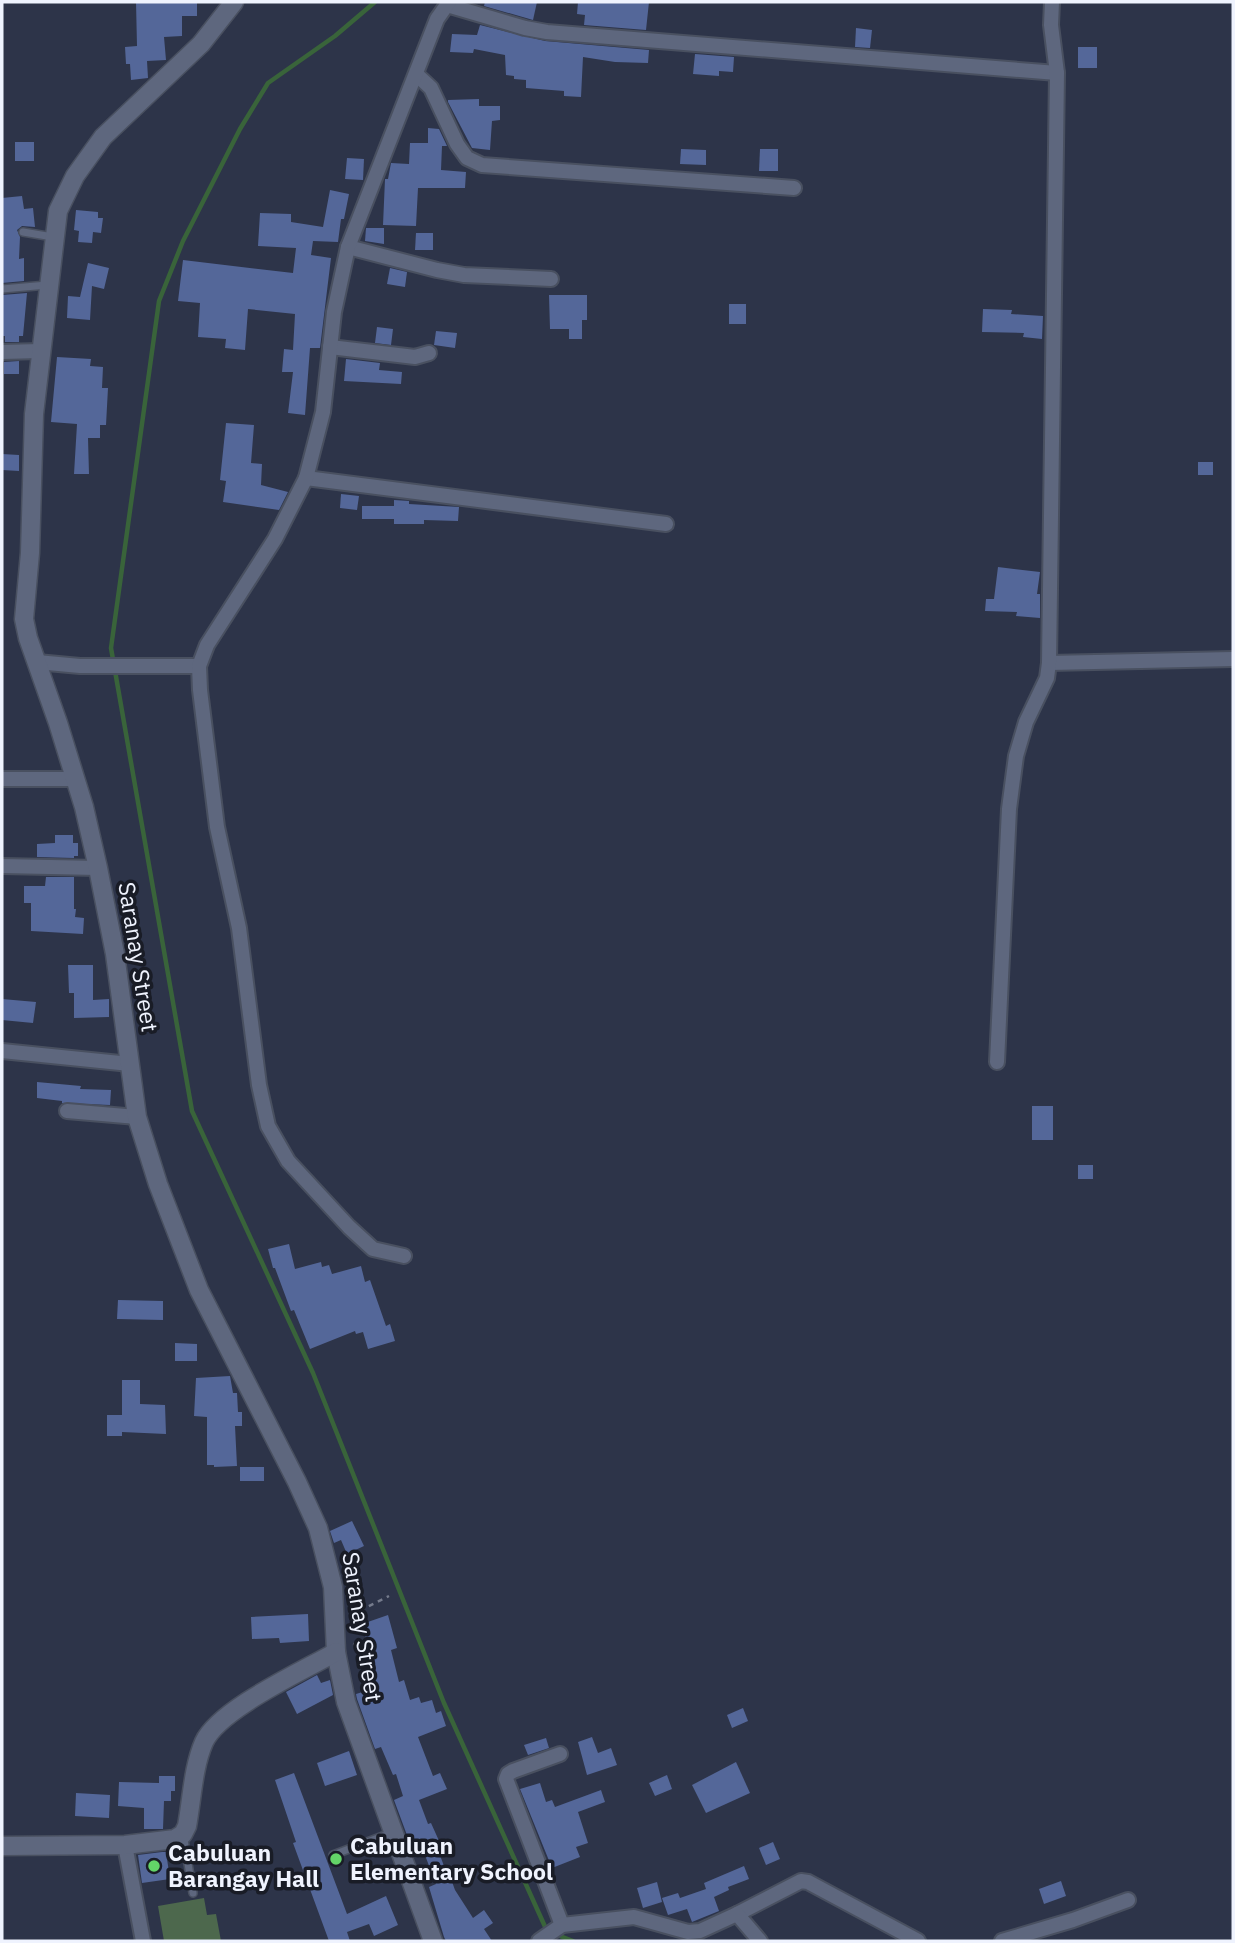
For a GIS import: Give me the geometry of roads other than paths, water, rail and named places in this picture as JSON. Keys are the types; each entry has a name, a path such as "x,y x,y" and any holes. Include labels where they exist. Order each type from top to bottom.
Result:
{"street":[{"name":"Saranay Street","path":"234,2 201,44 103,136 75,176 58,211 34,414 30,553 24,619 76,779 98,868 115,954 137,1117 158,1184 199,1290 318,1528 330,1568 336,1652 346,1702 433,1941"},
{"path":"997,1062 1009,809 1016,756 1026,722 1047,678 1049,663 1057,73 1051,25 1052,2"},
{"path":"404,1256 373,1250 288,1161 268,1126 258,1085 239,928 217,827 199,666 207,645 275,539 306,478 323,412 334,312 348,247 437,19 448,3 525,28 547,32 1057,73"},
{"path":"416,75 431,89 457,144 467,158 482,165 794,188"},
{"path":"348,247 436,271 551,279"},
{"path":"330,347 415,357 429,353"},
{"path":"2,352 40,351"},
{"path":"306,478 666,524"},
{"path":"1049,663 1233,659"},
{"path":"37,662 118,667 199,666"},
{"path":"2,779 76,779"},
{"path":"2,866 98,868"},
{"path":"2,1051 130,1065"},
{"path":"68,1111 137,1117"},
{"path":"2,1846 125,1845 175,1839 183,1834 187,1826 200,1751 212,1728 244,1703 336,1652"},
{"path":"558,1927 506,1779 513,1770 560,1754"},
{"path":"125,1845 143,1941"},
{"path":"539,1941 558,1927 634,1917 688,1932 700,1931 801,1881 808,1882 918,1941"},
{"path":"1002,1941 1128,1900"},
{"path":"737,1914 760,1941"}],"lane":[{"path":"23,232 54,237"},
{"path":"2,289 48,285"},
{"path":"333,1855 392,1833"},
{"path":"183,1834 193,1893"}],"waterway":[{"path":"375,2 335,36 268,83 240,129 183,241 159,301 111,648 192,1111 313,1373 444,1703 547,1931 573,1941"}],"place":[{"name":"Cabuluan Elementary School","path":"336,1859"},
{"name":"Cabuluan Barangay Hall","path":"154,1866"}]}
